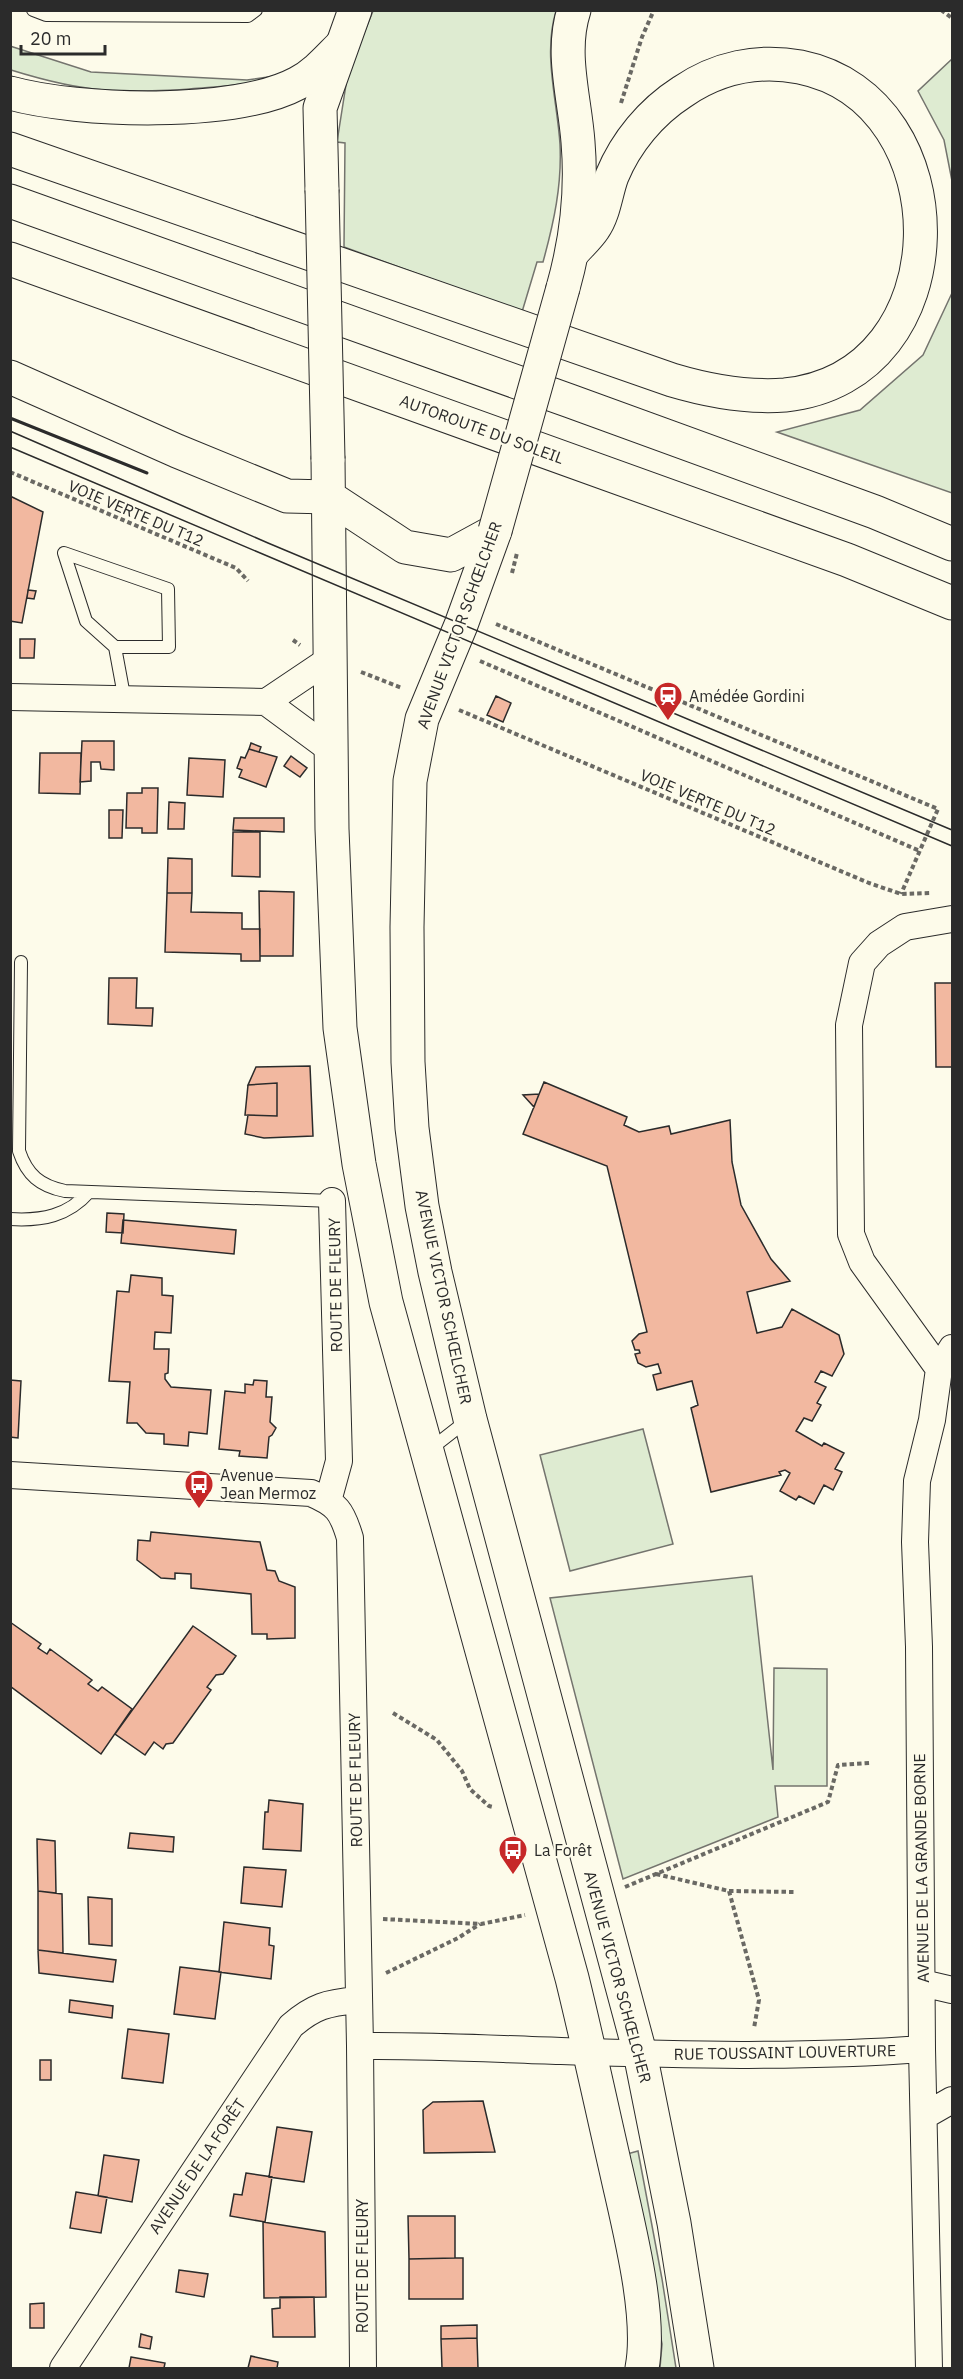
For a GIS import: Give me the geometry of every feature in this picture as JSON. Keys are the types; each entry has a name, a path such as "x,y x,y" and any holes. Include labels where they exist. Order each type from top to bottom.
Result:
{"main road":[{"path":"355,10 320,108 329,497 331,750 340,1028 359,1164 386,1302 573,1978 590,2052 631,2236 644,2325 642,2368"},
{"name":"AVENUE VICTOR SCHŒLCHER","path":"574,10 568,28 568,53 579,144 573,252 445,704 422,719 410,781 408,1062 412,1128 422,1206 470,1419 640,2053 674,2223 697,2368"},
{"path":"10,93 106,107 228,102 270,94 298,83 318,69 340,47"},
{"path":"10,149 672,380 725,394 786,395 826,386 862,370 887,350 912,321 929,286 936,249 936,220 920,159 905,132 884,108 865,94 830,75 791,65 754,64 733,68 702,80 681,92 651,117 622,157 596,226 573,252"},
{"path":"10,201 875,512 952,544"},
{"name":"AUTOROUTE DU SOLEIL","path":"10,259 847,560 952,603"},
{"path":"10,377 177,451 287,496 329,497 405,547 451,555 495,531"}],"street":[{"path":"10,696 125,701 266,702 330,659"},
{"path":"266,702 331,750"},
{"name":"AVENUE DE LA GRANDE BORNE","path":"929,2368 921,2049 919,1647 915,1542 917,1481 946,1359 862,1262 851,1234 849,1025 862,963 879,944 905,927 952,919"},
{"name":"ROUTE DE FLEURY","path":"332,1201 339,1461 328,1501 342,1514 350,1538 357,1993 360,2046 363,2368"},
{"path":"10,1475 302,1493 328,1501"},
{"path":"922,1983 952,1990"},
{"name":"AVENUE DE LA FORÊT","path":"63,2368 291,2026 309,2010 357,1993"},
{"name":"RUE TOUSSAINT LOUVERTURE","path":"360,2046 420,2045 640,2053 858,2054 921,2049"},
{"path":"924,2116 952,2100"}],"lane":[{"path":"33,10 46,15 224,16 248,16 256,10"},
{"path":"115,647 169,647 168,589 64,553 87,621 115,647 125,701"},
{"path":"21,962 19,1151 24,1167 35,1179 48,1188 89,1192 332,1201"},
{"path":"10,1219 52,1217 79,1204 89,1192"},
{"path":"426,1453 470,1419"}],"path":[{"path":"617,114 642,37 654,10"},
{"path":"942,10 952,18"},
{"name":"VOIE VERTE DU T12","path":"10,472 236,568 248,581"},
{"path":"496,624 938,809 901,894 899,910 905,927"},
{"name":"VOIE VERTE DU T12","path":"330,659 445,704 839,871 901,894 942,893"},
{"path":"480,661 920,850"},
{"path":"393,1713 437,1740 462,1771 470,1790 489,1806 500,1808"},
{"path":"622,1888 828,1802 838,1765 870,1763"},
{"path":"655,1874 729,1891 795,1892"},
{"path":"729,1891 759,2000 754,2028"},
{"path":"357,1918 481,1924 528,1914"},
{"path":"357,1993 481,1924"}],"green space":[{"path":"373,11 556,11 552,27 551,60 560,144 558,189 554,218 543,262 537,262 522,312 344,247 345,143 337,142 348,72"},
{"path":"10,46 91,72 247,80 282,75 270,82 188,89 126,91 93,89 57,83 11,70"},
{"path":"952,59 952,181 944,140 918,91"},
{"path":"952,293 952,493 777,432 860,410 923,355"},
{"path":"643,1429 673,1544 570,1571 540,1455"},
{"path":"752,1576 773,1770 774,1668 827,1669 827,1786 775,1786 778,1817 623,1879 550,1598"},
{"path":"638,2151 676,2368 660,2368 662,2344 627,2154"}],"building":[{"path":"10,496 43,512 22,623 10,621"},
{"path":"28,590 36,591 34,599 27,598"},
{"path":"20,639 35,639 34,658 20,658"},
{"path":"496,696 511,703 503,722 487,715"},
{"path":"82,741 114,741 114,770 101,769 100,762 91,762 91,781 80,782"},
{"path":"251,743 261,747 259,752 249,749"},
{"path":"249,749 277,757 266,787 239,777 242,770 237,768 241,757 245,758"},
{"path":"40,753 81,753 80,794 39,793"},
{"path":"291,756 307,768 300,777 284,766"},
{"path":"189,758 225,760 223,797 187,795"},
{"path":"142,788 158,788 157,833 142,833 142,828 126,828 127,793 142,793"},
{"path":"169,802 185,803 184,829 168,829"},
{"path":"109,810 123,810 122,838 109,838"},
{"path":"234,818 284,818 284,832 233,830"},
{"path":"233,832 260,832 260,877 232,876"},
{"path":"168,858 192,859 192,893 167,893"},
{"path":"259,891 294,892 293,956 260,956"},
{"path":"167,893 192,893 191,912 242,913 242,929 260,929 260,961 241,961 241,954 165,952"},
{"path":"109,978 137,978 136,1008 153,1008 152,1026 108,1024"},
{"path":"935,983 952,983 952,1067 936,1067"},
{"path":"310,1066 313,1136 264,1138 245,1134 248,1115 277,1116 277,1083 248,1085 256,1067"},
{"path":"544,1082 627,1117 624,1125 639,1132 669,1126 671,1134 730,1120 732,1162 741,1205 771,1259 790,1281 747,1292 757,1333 782,1327 792,1309 839,1335 844,1354 832,1376 821,1371 815,1382 826,1387 817,1403 821,1405 812,1421 804,1418 796,1431 822,1446 824,1443 844,1453 835,1469 842,1472 833,1490 824,1485 814,1504 799,1496 796,1500 780,1491 790,1473 785,1470 779,1472 781,1475 711,1492 691,1408 698,1405 692,1381 657,1390 653,1375 661,1373 658,1364 646,1367 638,1363 635,1354 640,1353 639,1350 635,1350 632,1341 639,1334 647,1332 607,1166 523,1134"},
{"path":"277,1083 277,1116 245,1115 248,1085"},
{"path":"539,1094 534,1107 523,1095"},
{"path":"107,1213 124,1214 123,1233 106,1232"},
{"path":"123,1220 236,1230 234,1254 121,1243"},
{"path":"131,1275 162,1278 162,1295 173,1296 171,1333 155,1332 154,1349 169,1349 168,1373 165,1374 165,1379 171,1387 211,1390 207,1434 189,1432 188,1446 164,1444 164,1434 146,1433 137,1423 127,1423 130,1382 109,1381 117,1291 129,1292"},
{"path":"10,1380 21,1381 18,1438 10,1437"},
{"path":"254,1380 267,1381 266,1397 272,1397 270,1422 276,1428 269,1437 267,1458 239,1456 240,1451 219,1449 225,1391 245,1393 245,1384 253,1385"},
{"path":"151,1532 260,1542 267,1570 275,1571 279,1581 295,1587 295,1638 267,1639 267,1634 252,1634 251,1594 191,1588 191,1574 175,1573 175,1579 161,1578 137,1560 138,1540 150,1541"},
{"path":"10,1622 41,1644 38,1648 47,1654 50,1649 92,1680 88,1684 98,1691 102,1687 132,1709 101,1754 10,1686"},
{"path":"193,1626 236,1656 223,1674 216,1675 207,1687 211,1690 173,1743 166,1744 163,1749 154,1742 145,1755 115,1734"},
{"path":"269,1800 303,1804 301,1851 263,1849 265,1812 268,1812"},
{"path":"130,1833 174,1837 173,1852 128,1848"},
{"path":"37,1839 55,1841 56,1893 38,1891"},
{"path":"244,1867 286,1870 282,1907 241,1903"},
{"path":"38,1891 62,1894 63,1953 38,1950"},
{"path":"88,1897 112,1899 112,1946 89,1944"},
{"path":"224,1922 270,1928 269,1945 274,1946 271,1979 219,1972"},
{"path":"38,1950 116,1960 113,1982 39,1973"},
{"path":"180,1967 221,1972 215,2019 174,2014"},
{"path":"70,2000 113,2006 112,2018 69,2012"},
{"path":"128,2029 169,2034 163,2083 122,2078"},
{"path":"40,2060 51,2060 51,2080 40,2080"},
{"path":"483,2101 495,2152 424,2153 423,2110 433,2102"},
{"path":"277,2127 312,2132 304,2182 269,2177"},
{"path":"104,2155 139,2160 132,2202 98,2196"},
{"path":"246,2173 272,2177 265,2222 230,2216 234,2194 242,2195"},
{"path":"76,2192 107,2197 101,2233 70,2228"},
{"path":"408,2216 455,2216 455,2258 409,2259"},
{"path":"263,2222 325,2232 326,2297 264,2298"},
{"path":"463,2258 463,2299 409,2299 409,2259"},
{"path":"179,2270 208,2274 204,2297 176,2292"},
{"path":"280,2297 314,2297 315,2337 273,2337 272,2309 280,2308"},
{"path":"44,2303 44,2328 30,2328 30,2304"},
{"path":"477,2325 477,2338 441,2339 441,2326"},
{"path":"141,2334 152,2337 150,2349 139,2347"},
{"path":"477,2338 478,2368 442,2368 441,2339"},
{"path":"251,2356 278,2362 277,2368 248,2368"},
{"path":"131,2357 165,2363 164,2368 129,2368"}],"tram line":[{"path":"10,431 268,543 952,830"},
{"path":"10,447 952,846"}],"wall":[{"path":"10,418 147,473"}],"place":[{"name":"Amédée Gordini","path":"668,722"},
{"name":"Avenue Jean Mermoz","path":"199,1510"},
{"name":"La Forêt","path":"513,1876"}]}
